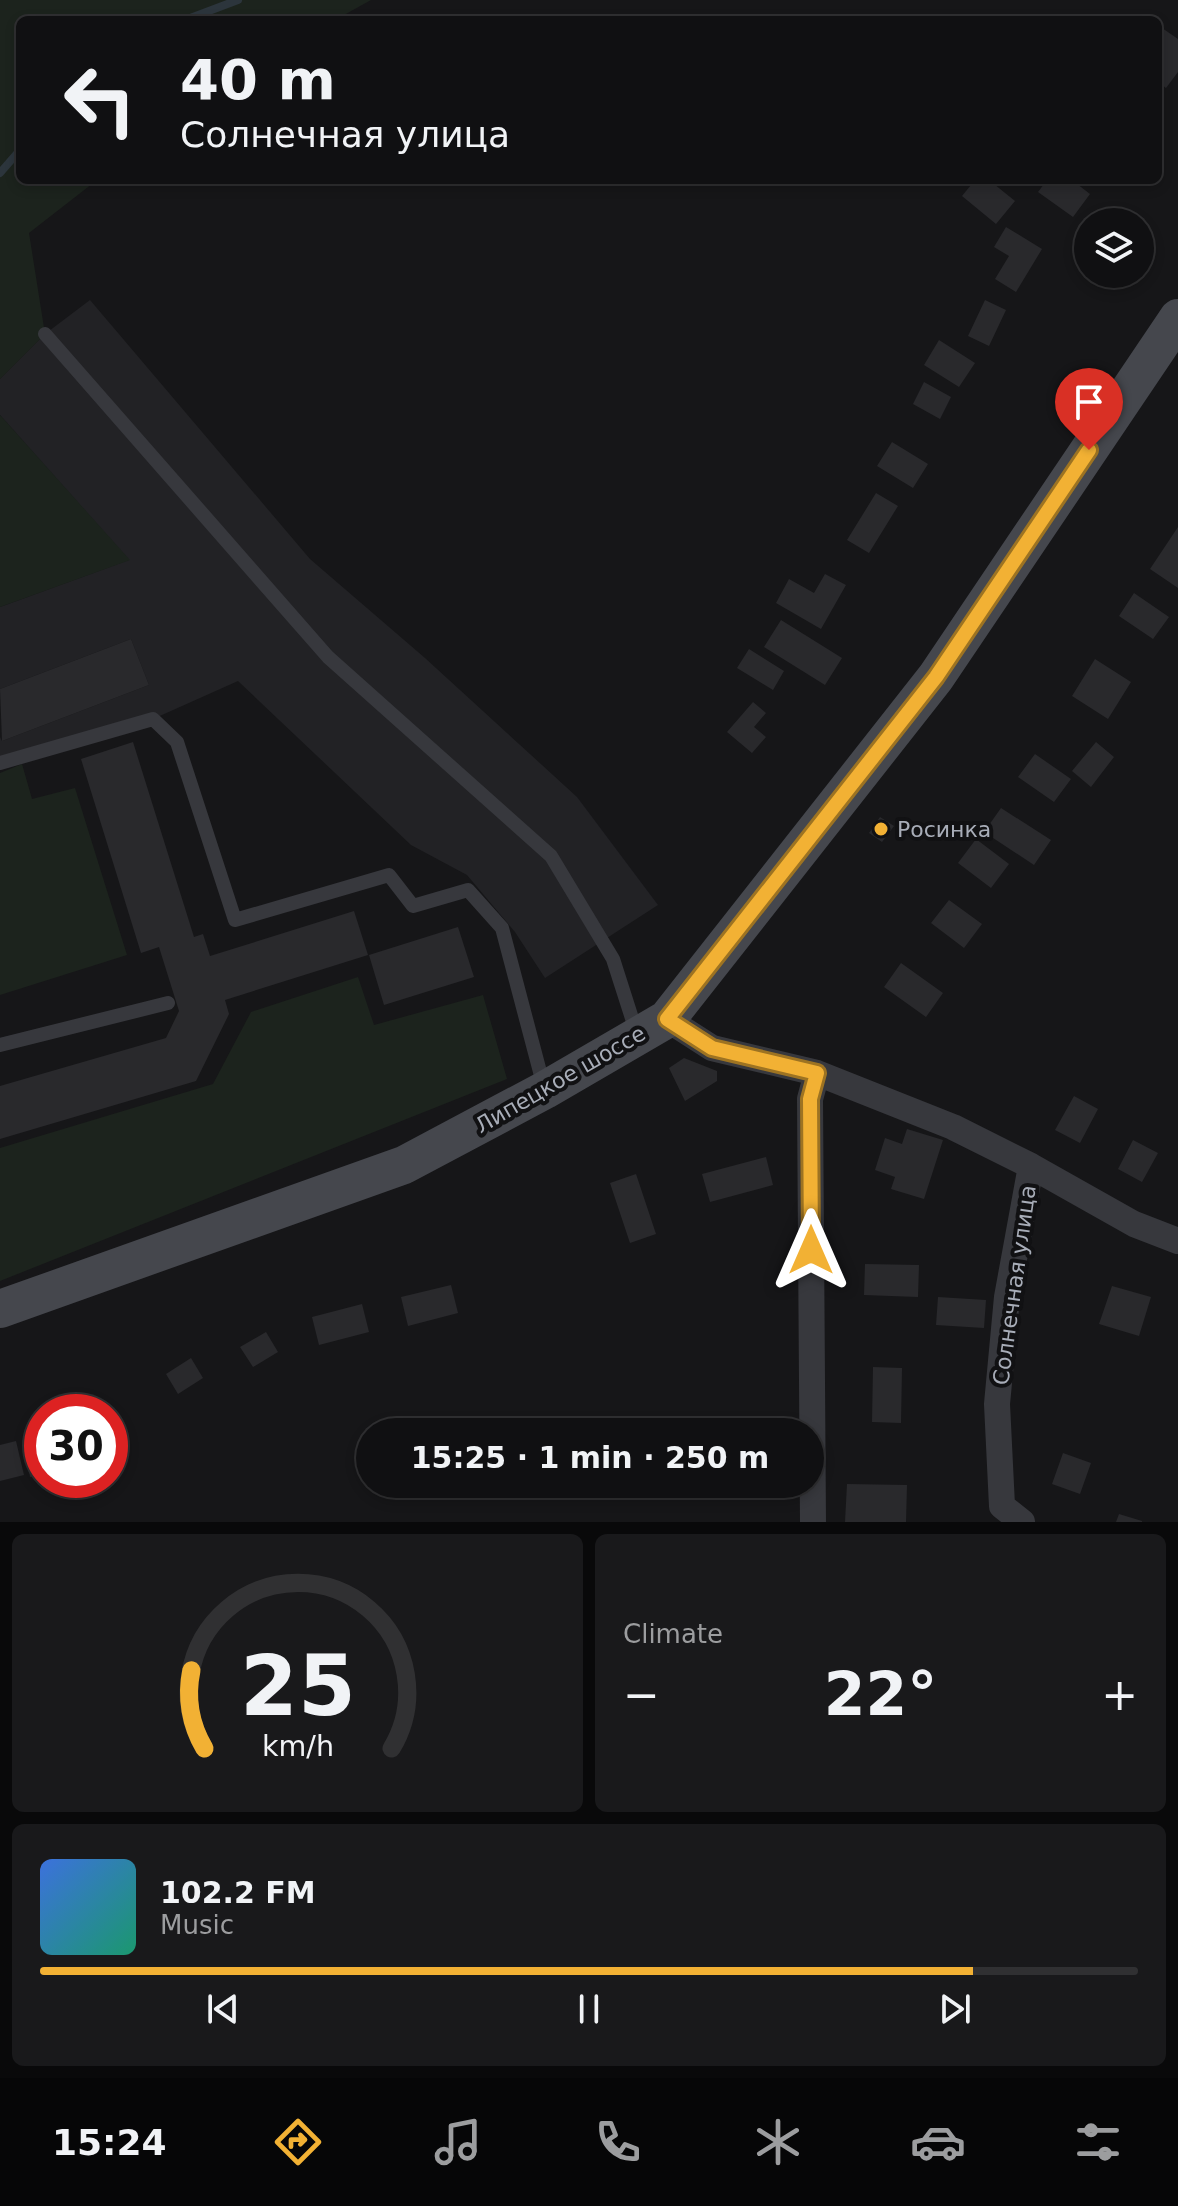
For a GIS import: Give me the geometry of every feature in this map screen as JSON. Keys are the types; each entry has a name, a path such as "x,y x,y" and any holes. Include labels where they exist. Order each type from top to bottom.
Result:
{"main road":[{"name":"Липецкое шоссе","path":"0,1309 404,1165 545,1090 652,1027 936,677 1178,318"}],"street":[{"name":"Солнечная улица","path":"652,1027 712,1048 817,1073 953,1127 1031,1166 1134,1224 1178,1241"},
{"path":"813,1522 810,1099 817,1073"},
{"name":"Солнечная улица","path":"1022,1522 1002,1506 997,1404 1007,1297 1031,1166"}],"lane":[{"path":"45,334 328,657 551,856 652,1027"},
{"path":"0,763 153,719 177,742 235,920 389,875 413,906 468,890 502,928 545,1090"},
{"path":"0,1045 168,1003"}],"shaded area":[{"path":"0,0 371,0 342,16 16,16 16,184 92,184 29,233 45,334 0,379"},
{"path":"90,300 310,559 425,658 577,797 658,905 545,978 515,932 467,875 411,845 238,681 153,719 0,763 0,737 2,741 149,685 131,639 0,689 0,607 129,560 0,415 0,379 45,334"},
{"path":"0,415 130,560 0,607"},
{"path":"22,764 32,799 75,788 127,955 0,995 0,773"},
{"path":"358,977 374,1025 483,995 507,1079 0,1281 0,1148 213,1084 251,1012"}],"building":[{"path":"1162,28 1178,39 1178,72 1166,88 1162,85"},
{"path":"972,184 994,184 1015,201 996,224 962,196"},
{"path":"1044,184 1077,184 1090,194 1080,208 1074,208 1073,217 1038,192"},
{"path":"1006,227 1042,249 1016,292 995,279 1009,256 994,247"},
{"path":"985,300 1006,310 989,346 968,336"},
{"path":"939,340 975,363 959,387 924,365"},
{"path":"924,382 951,397 940,419 913,404"},
{"path":"892,442 928,464 913,488 877,466"},
{"path":"876,493 898,506 869,553 847,540"},
{"path":"1178,527 1178,588 1150,569"},
{"path":"825,574 846,585 821,629 776,603 789,579 814,593"},
{"path":"1134,593 1169,617 1153,639 1119,616"},
{"path":"781,620 842,658 825,685 764,647"},
{"path":"131,639 149,685 2,741 0,689"},
{"path":"749,649 784,671 773,690 737,668"},
{"path":"1095,659 1131,682 1108,719 1072,696"},
{"path":"753,702 766,713 754,727 766,737 752,753 727,732"},
{"path":"133,742 194,937 203,934 210,956 354,911 368,955 225,1000 229,1014 196,1081 0,1139 0,1086 166,1038 179,1011 159,947 141,953 81,759"},
{"path":"1096,742 1114,757 1091,787 1072,771"},
{"path":"1035,754 1071,779 1054,802 1018,777"},
{"path":"1001,808 1051,840 1034,865 984,832"},
{"name":"Росинка","path":"880,817 894,826 882,842 869,833"},
{"path":"976,839 1009,864 991,888 958,863"},
{"path":"949,900 982,924 964,948 931,923"},
{"path":"458,927 474,977 384,1005 369,955"},
{"path":"901,963 943,993 926,1017 884,987"},
{"path":"684,1058 717,1071 717,1081 685,1101 669,1068"},
{"path":"1074,1096 1098,1109 1080,1143 1055,1130"},
{"path":"907,1129 943,1140 924,1199 891,1189 895,1177 875,1170 885,1138 902,1144"},
{"path":"1133,1140 1158,1153 1142,1182 1118,1169"},
{"path":"766,1157 773,1185 710,1202 702,1174"},
{"path":"636,1174 656,1234 630,1243 610,1183"},
{"path":"865,1264 919,1265 918,1297 864,1295"},
{"path":"451,1285 458,1313 408,1326 401,1297"},
{"path":"1112,1286 1151,1297 1139,1336 1099,1324"},
{"path":"938,1297 986,1300 984,1328 936,1325"},
{"path":"362,1304 369,1332 319,1345 312,1317"},
{"path":"266,1332 278,1352 253,1367 240,1347"},
{"path":"191,1358 203,1378 178,1394 166,1374"},
{"path":"873,1367 902,1368 901,1423 872,1422"},
{"path":"16,1441 24,1475 0,1481 0,1445"},
{"path":"1063,1453 1091,1463 1080,1494 1052,1484"},
{"path":"847,1484 907,1485 906,1522 845,1522"},
{"path":"1119,1514 1142,1521 1142,1522 1116,1522"}],"waterway":[{"path":"196,16 238,0"},
{"path":"0,173 16,155"}],"place":[{"name":"Росинка","path":"881,829"}],"route":[{"path":"811,1250 810,1099 817,1073 712,1048 667,1019 936,677 1089,450"}]}
